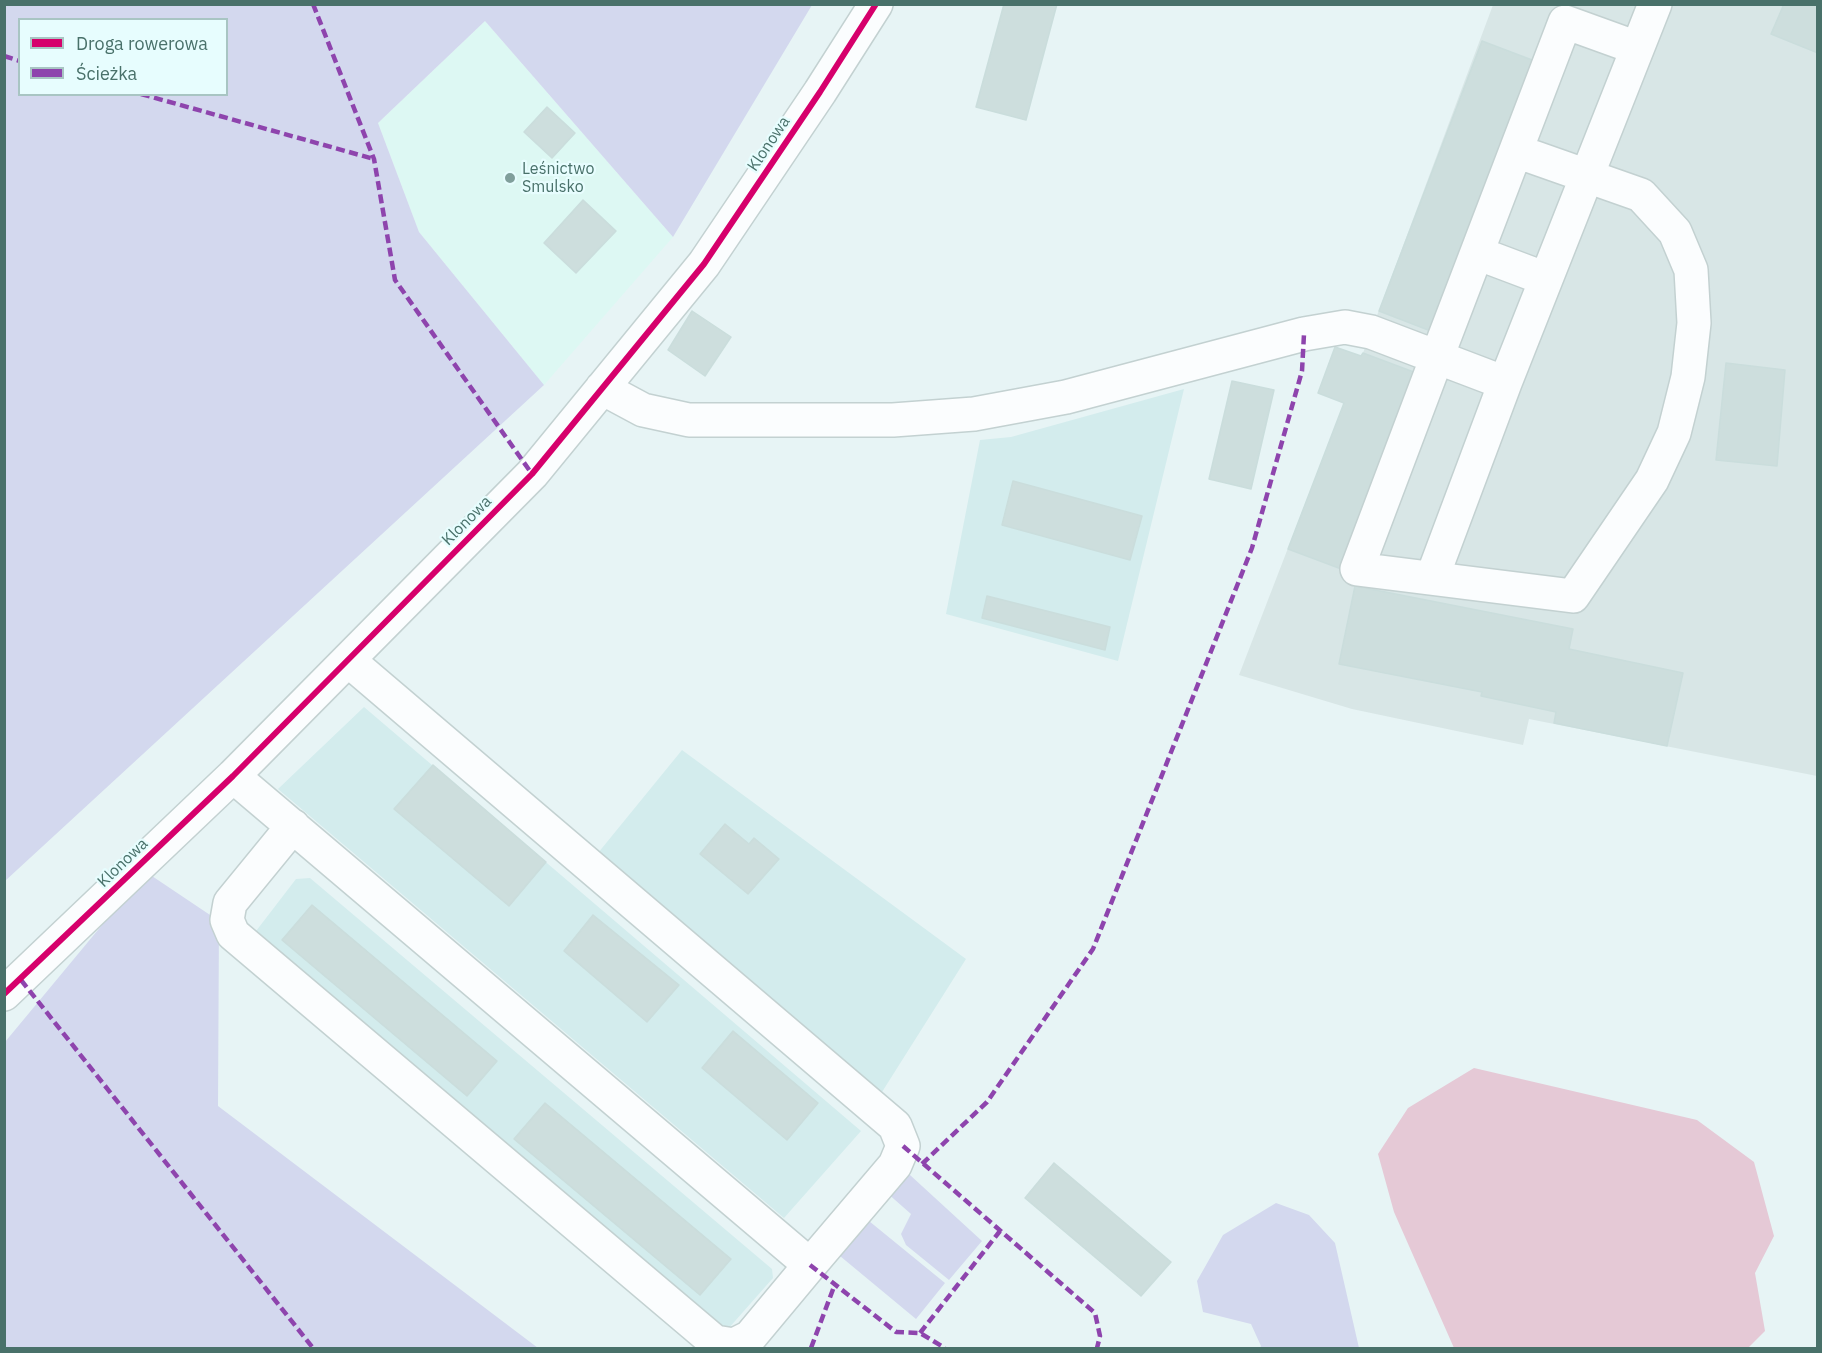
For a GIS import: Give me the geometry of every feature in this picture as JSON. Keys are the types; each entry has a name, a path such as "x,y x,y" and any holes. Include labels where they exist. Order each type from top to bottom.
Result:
{"street":[{"name":"Klonowa","path":"4,994 233,776 531,474 704,264 876,4"},
{"path":"1432,578 1505,383 1655,4"},
{"path":"1516,151 1641,195 1675,232 1691,270 1694,323 1688,377 1674,433 1652,480 1573,596 1357,569 1565,22 1637,48"},
{"path":"1477,253 1546,279"},
{"path":"602,388 643,410 690,420 893,420 974,414 1066,397 1304,334 1345,327 1371,332 1505,383"},
{"path":"293,826 230,903 226,920 232,934 715,1342 734,1345 750,1337 895,1165 903,1146 895,1126 348,660"},
{"path":"233,776 810,1265"}],"shaded area":[{"path":"5,4 812,5 673,237 485,21 378,123 419,232 544,385 5,881"},
{"path":"1493,5 1817,5 1817,776 1529,719 1523,745 1352,709 1239,675 1344,403 1318,393 1335,347 1361,356 1363,353"},
{"name":"Leśnictwo Smulsko","path":"485,21 673,237 544,385 419,232 378,123"},
{"path":"1184,389 1118,661 946,614 980,440 1011,437"},
{"path":"364,707 861,1131 784,1218 278,789"},
{"path":"682,750 966,959 882,1092 598,853"},
{"path":"146,872 219,921 218,1106 538,1348 5,1348 5,1042"},
{"path":"310,878 772,1269 773,1278 728,1329 716,1330 253,935 296,879"},
{"path":"1474,1068 1697,1120 1754,1162 1774,1236 1755,1273 1765,1331 1748,1348 1454,1348 1394,1212 1378,1154 1408,1108"},
{"path":"902,1173 910,1175 982,1241 949,1280 906,1245 901,1234 911,1214 886,1192"},
{"path":"1276,1203 1309,1215 1335,1243 1359,1348 1260,1348 1251,1324 1203,1312 1197,1281 1223,1235"},
{"path":"869,1221 945,1283 916,1319 840,1256"}],"building":[{"path":"1004,4 1057,4 1026,120 976,107"},
{"path":"1784,4 1818,4 1818,53 1771,34"},
{"path":"1482,41 1540,63 1436,333 1379,311"},
{"path":"547,107 575,133 552,158 524,132"},
{"path":"583,200 616,231 576,273 544,243"},
{"path":"692,311 731,337 705,376 668,350"},
{"path":"1335,347 1361,356 1363,353 1419,374 1344,570 1288,549 1344,403 1318,393"},
{"path":"1726,363 1785,370 1777,466 1716,460"},
{"path":"1232,381 1274,390 1251,489 1209,479"},
{"path":"1013,481 1142,516 1130,560 1002,525"},
{"path":"1355,586 1573,629 1569,649 1683,673 1667,746 1554,723 1556,712 1481,696 1482,692 1339,664"},
{"path":"987,596 1110,627 1105,650 982,618"},
{"path":"433,765 546,862 509,906 394,809"},
{"path":"725,824 749,844 754,838 779,859 748,894 700,854"},
{"path":"312,905 497,1061 467,1096 282,940"},
{"path":"593,915 679,985 647,1022 564,951"},
{"path":"733,1031 818,1103 787,1140 702,1068"},
{"path":"545,1103 731,1259 700,1295 514,1139"},
{"path":"1054,1163 1171,1262 1141,1296 1025,1198"}],"marked path":[{"path":"313,4 374,159 395,280 532,474"},
{"path":"4,56 18,60"},
{"path":"148,96 374,159"},
{"path":"922,1164 987,1102 1093,949 1252,548 1302,371 1304,334"},
{"path":"21,980 313,1348"},
{"path":"903,1146 1095,1313 1100,1336 1097,1348"},
{"path":"920,1333 1000,1231"},
{"path":"810,1265 896,1332 920,1333 945,1348"},
{"path":"811,1348 835,1284"}],"cycle path":[{"path":"4,994 233,776 532,474 704,264 820,92 876,4"}],"place":[{"name":"Leśnictwo Smulsko","path":"510,178"}]}
